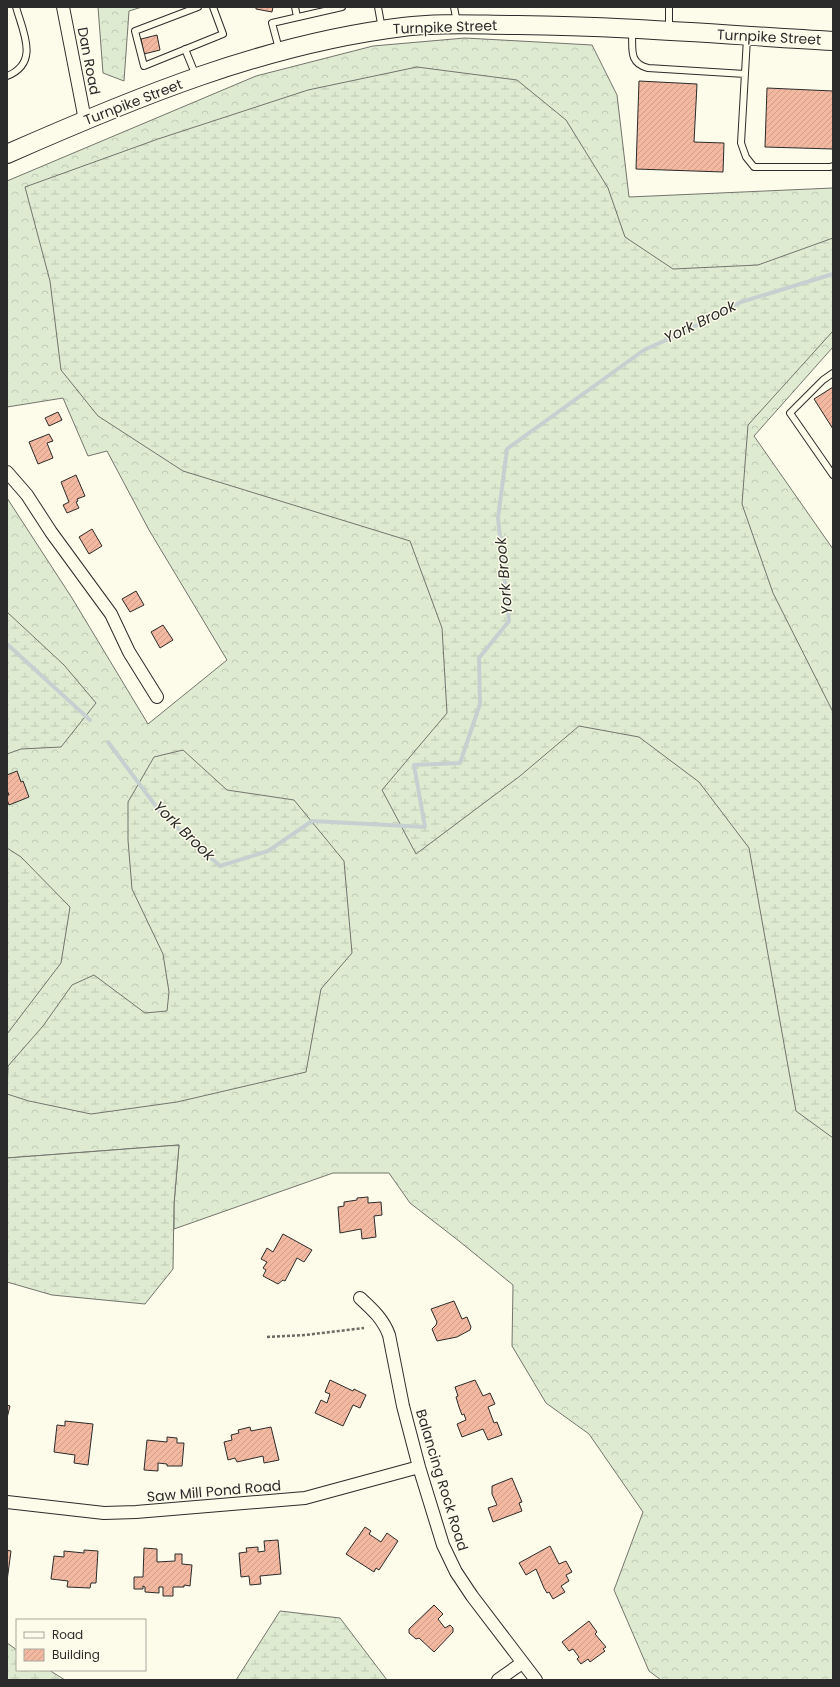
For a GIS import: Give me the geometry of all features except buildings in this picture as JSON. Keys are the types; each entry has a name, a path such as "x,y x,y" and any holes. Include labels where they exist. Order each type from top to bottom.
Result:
{"main road":[{"name":"Turnpike Street","path":"7,154 139,98 280,51 338,36 405,26 576,26 833,41"}],"street":[{"name":"Dan Road","path":"63,7 85,120"},
{"path":"7,472 27,495 111,614 129,652 157,697"},
{"name":"Balancing Rock Road","path":"360,1298 378,1314 385,1324 389,1335 403,1406 419,1467 443,1545 456,1572 536,1680"},
{"name":"Saw Mill Pond Road","path":"7,1502 104,1513 136,1512 305,1498 419,1467"},
{"path":"498,1680 522,1663"}],"lane":[{"path":"7,76 20,68 27,55 27,47 16,7"},
{"path":"198,7 135,30 144,66 223,34 213,7"},
{"path":"295,7 297,17"},
{"path":"280,51 272,23 340,7"},
{"path":"378,7 382,30"},
{"path":"454,7 457,25"},
{"path":"669,7 669,31"},
{"path":"632,29 633,57 639,66 648,68 745,74"},
{"path":"747,36 741,143 746,157 754,167 833,166"},
{"path":"185,49 197,78"},
{"path":"833,373 823,380 790,413 833,475"}],"path":[{"path":"267,1337 305,1336 364,1328"}],"green space":[{"path":"98,7 142,7 129,11 124,81 103,73"},
{"path":"465,38 592,45 617,95 629,197 833,188 833,347 754,436 833,549 833,1680 661,1680 649,1671 614,1590 643,1512 589,1434 546,1403 512,1346 513,1285 410,1203 389,1173 333,1173 174,1229 174,1204 179,1145 7,1158 7,498 72,598 148,724 227,660 149,530 107,451 88,456 63,398 7,407 7,181 256,76 373,46"},
{"path":"417,67 517,80 566,120 608,188 625,237 673,269 758,265 833,238 833,331 748,425 742,504 773,593 833,712 833,1138 796,1111 749,848 699,782 639,737 579,726 520,776 416,854 382,790 447,713 442,628 410,541 183,471 98,416 61,370 50,281 25,187 158,139 308,90"},
{"path":"7,612 64,665 96,703 61,747 21,749 7,754"},
{"path":"183,750 227,790 294,800 344,861 352,953 321,989 306,1072 177,1102 91,1114 29,1101 7,1094 8,1066 43,1026 72,985 94,975 145,1013 167,1011 169,992 163,954 132,889 128,840 128,802 154,757"},
{"path":"7,848 21,857 70,907 61,963 7,1034"},
{"path":"179,1145 174,1204 173,1269 145,1304 52,1295 7,1282 7,1158"},
{"path":"280,1611 340,1618 387,1680 236,1680"},
{"path":"7,1643 16,1649 16,1671 51,1671 65,1680 7,1680"}],"waterway":[{"name":"York Brook","path":"108,742 161,813 220,866 268,851 312,821 425,827 414,765 460,763 480,704 479,658 509,621 498,518 507,449 644,350 684,332 741,302 833,274"},
{"name":"York Brook","path":"7,644 90,720"}]}
